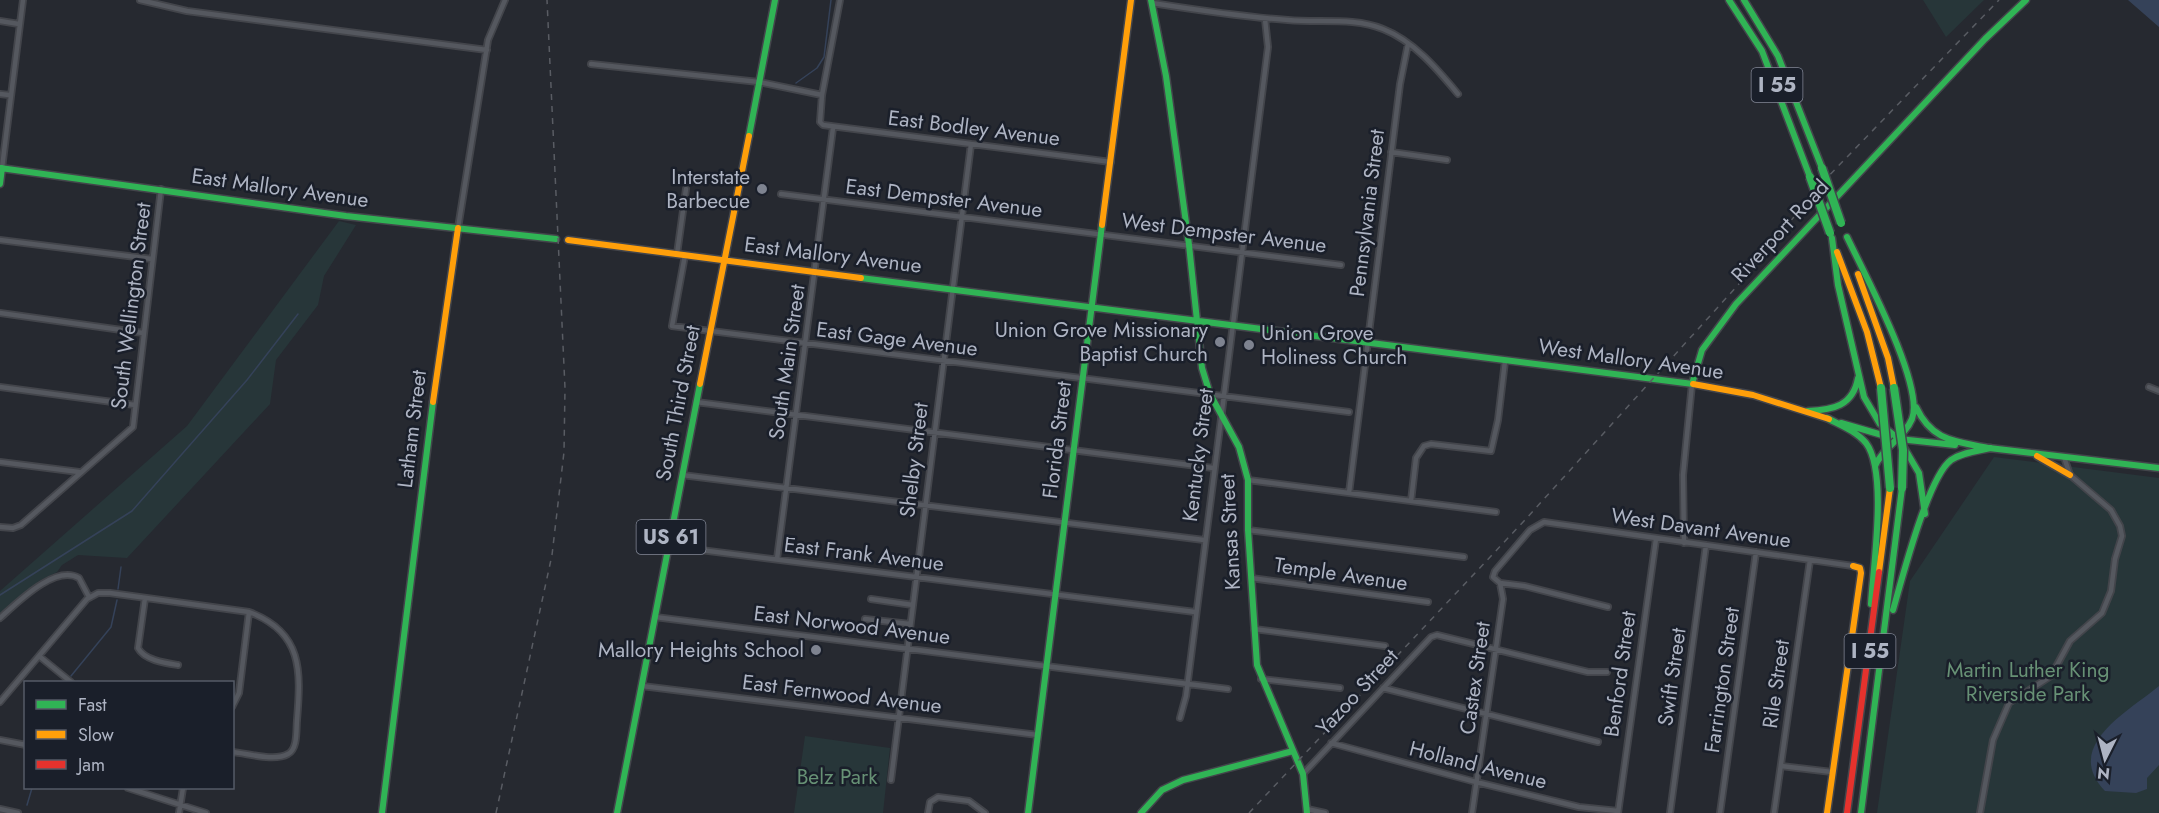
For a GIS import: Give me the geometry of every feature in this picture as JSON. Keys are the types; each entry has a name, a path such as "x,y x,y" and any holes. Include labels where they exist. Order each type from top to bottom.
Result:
{"main road":[{"name":"South Third Street","path":"617,813 775,0"},
{"name":"Florida Street","path":"1028,813 1131,0"},
{"name":"I 55","path":"1730,0 1762,51 1810,177 1867,332 1881,388 1887,426 1890,488 1847,813"},
{"name":"I 55","path":"1744,0 1778,56 1866,289 1894,388 1903,450 1902,488 1885,642 1861,813"},
{"name":"Riverport Road","path":"1692,384 1700,351 1736,304 1979,46 2026,0"},
{"name":"Kansas Street","path":"1152,2 1166,76 1189,245 1202,369 1210,394 1239,447 1248,480 1248,530 1254,629 1261,679 1303,774 1307,811"},
{"name":"East Mallory Avenue","path":"1,168 346,216 556,239"},
{"path":"0,183 1,168"},
{"name":"Latham Street","path":"382,813 441,341 458,228"},
{"path":"1831,236 1838,285 1864,398 1873,416 1899,439 1919,473 1925,514"},
{"name":"East Mallory Avenue","path":"568,240 1093,306"},
{"path":"1866,289 1892,335 1923,424 1936,436 1991,448"},
{"name":"West Mallory Avenue","path":"1093,306 1692,384 1746,393 1899,439 2159,468"},
{"path":"1808,411 1833,410 1844,406 1855,392 1858,372"},
{"path":"1875,466 1882,452 1899,439 1912,419 1916,407"},
{"path":"1827,418 1868,445 1875,466 1871,640"},
{"path":"1885,642 1901,580 1942,472 1948,463 1959,455 1991,448"},
{"path":"2031,453 2070,475"},
{"path":"1827,813 1861,573 1860,568 1853,566"},
{"path":"1141,813 1162,790 1183,780 1293,751"}],"street":[{"path":"1,168 23,0"},
{"path":"140,0 187,11 487,50"},
{"name":"Latham Street","path":"458,228 489,34 505,0"},
{"path":"833,128 820,122 822,95 840,0"},
{"path":"1152,2 1265,19 1367,23 1384,29 1408,44 1436,67 1458,94"},
{"name":"Kentucky Street","path":"1180,718 1268,47 1265,19"},
{"path":"0,21 19,24"},
{"name":"Pennsylvania Street","path":"1349,493 1391,152 1408,44"},
{"path":"591,64 759,82 822,95"},
{"path":"0,94 9,95"},
{"name":"East Bodley Avenue","path":"833,128 1111,162"},
{"name":"South Main Street","path":"777,559 833,128"},
{"name":"Shelby Street","path":"891,780 971,144"},
{"path":"1391,152 1447,160"},
{"name":"South Wellington Street","path":"79,472 133,427 161,189"},
{"path":"681,254 686,189"},
{"name":"East Dempster Avenue","path":"781,194 1102,234"},
{"name":"West Dempster Avenue","path":"1102,234 1341,265"},
{"path":"0,240 152,259"},
{"name":"East Gage Avenue","path":"681,254 672,326 1349,412"},
{"path":"0,314 143,333"},
{"path":"1411,501 1416,458 1424,446 1431,444 1491,452 1498,420 1505,361"},
{"name":"Riverport Road","path":"1684,543 1683,475 1692,384"},
{"path":"0,387 135,405"},
{"path":"2149,387 2159,391"},
{"path":"696,402 1213,468"},
{"path":"1980,813 1994,741 2009,703 2051,676 2070,641 2102,612 2111,591 2115,560 2122,536 2120,526 2111,510 2070,475 2064,458"},
{"path":"0,462 79,472"},
{"path":"0,527 13,528 21,525 79,472"},
{"path":"682,475 1204,540"},
{"path":"1248,480 1496,512"},
{"name":"West Davant Avenue","path":"1500,583 1493,577 1495,571 1530,530 1544,522 1656,540 1853,566"},
{"path":"1248,530 1464,558"},
{"name":"Benford Street","path":"1618,812 1656,540"},
{"name":"Swift Street","path":"1670,813 1706,545"},
{"name":"East Frank Avenue","path":"669,546 1195,612"},
{"name":"Farrington Street","path":"1720,813 1756,552"},
{"name":"Rile Street","path":"1774,813 1810,560"},
{"path":"0,618 38,586 62,576 79,578 89,597"},
{"name":"Temple Avenue","path":"1251,578 1428,602"},
{"path":"1500,583 1524,586 1608,607"},
{"name":"Castex Street","path":"1472,813 1503,599 1500,583"},
{"path":"0,702 89,597 104,593 249,612 269,621 282,632 293,648 300,681 295,740 292,750 286,755 277,757 234,752"},
{"path":"145,598 138,648 140,653 160,662 178,665"},
{"path":"871,599 913,604"},
{"path":"234,703 239,693 249,612"},
{"name":"East Norwood Avenue","path":"655,617 1228,689"},
{"path":"865,619 910,624"},
{"path":"1254,629 1385,646"},
{"name":"Yazoo Street","path":"1303,774 1431,637 1437,635 1495,648"},
{"path":"1495,648 1588,672 1607,672"},
{"path":"39,656 69,681"},
{"path":"1261,679 1340,688"},
{"name":"East Fernwood Avenue","path":"641,686 1038,735"},
{"path":"1383,688 1598,742"},
{"path":"0,740 24,745"},
{"name":"Holland Avenue","path":"1331,743 1579,807 1618,812"},
{"path":"1781,766 1832,772"},
{"path":"131,789 206,813"},
{"path":"179,813 183,789"},
{"path":"928,813 930,802 938,797 969,801 985,813"},
{"path":"0,809 18,813"},
{"path":"1307,811 1325,813"}],"green space":[{"path":"1923,0 1984,0 1946,37"},
{"path":"339,221 356,225 324,276 318,305 276,360 270,404 127,558 78,555 62,565 57,572 39,581 0,614 0,591 187,426"},
{"name":"Martin Luther King Riverside Park","path":"1994,457 2159,478 2159,813 1877,813 1910,581"},
{"name":"Belz Park","path":"805,736 890,748 883,813 794,813"}],"water":[{"path":"2128,0 2159,0 2159,27"},
{"path":"2159,686 2159,765 2147,778 2147,789 2136,793 2105,791 2094,775 2091,759 2095,745 2104,731 2117,719"}],"waterway":[{"path":"796,83 817,68 824,57 831,0"},
{"path":"0,595 132,511 247,380 298,314"},
{"path":"118,589 121,567"},
{"path":"71,676 111,627 117,600"},
{"path":"27,805 32,789"}],"railway":[{"path":"496,813 552,555 564,452 565,388 547,0"},
{"path":"1249,813 1524,521 1748,274 1818,187 1999,0"}],"traffic: fast":[{"path":"749,136 775,0"},
{"path":"1151,0 1166,76 1189,245 1202,368 1210,394 1239,447 1248,480 1248,530 1257,665 1303,774 1307,813"},
{"path":"1729,0 1762,51 1810,177"},
{"path":"1744,0 1778,56 1822,168"},
{"path":"1692,384 1702,350 1736,304 1985,39 2026,0"},
{"path":"0,168 346,216 556,239"},
{"path":"0,184 2,168"},
{"path":"1822,168 1841,223"},
{"path":"1810,177 1830,233"},
{"path":"1028,813 1102,225"},
{"path":"1847,237 1890,328 1910,381 1914,403 1912,419 1908,426 1883,453 1875,466"},
{"path":"1832,238 1838,285 1864,397 1880,424 1899,439 1919,473 1925,514"},
{"path":"861,278 1693,384"},
{"path":"1808,411 1840,405 1852,395 1858,378"},
{"path":"617,813 700,384"},
{"path":"1881,388 1890,488"},
{"path":"1894,388 1903,450 1902,488"},
{"path":"382,813 433,402"},
{"path":"1916,407 1929,427 1945,438 1988,448"},
{"path":"1827,418 1858,435 1866,443 1873,457 1878,497 1878,520 1871,604"},
{"path":"1841,423 1889,437"},
{"path":"1899,439 1955,445"},
{"path":"1989,448 2159,468"},
{"path":"1893,610 1925,507 1942,470 1956,457 1991,448"},
{"path":"1861,813 1902,488"},
{"path":"1141,813 1162,790 1183,780 1293,751"}],"traffic: slow":[{"path":"1102,225 1131,0"},
{"path":"700,384 749,136"},
{"path":"433,402 458,228"},
{"path":"568,240 861,278"},
{"path":"1837,252 1867,332 1881,388"},
{"path":"1858,274 1888,358 1894,388"},
{"path":"1693,384 1753,395 1829,419"},
{"path":"2037,456 2070,475"},
{"path":"1879,572 1890,488"},
{"path":"1827,813 1861,573 1860,568 1853,566"}],"traffic: jam":[{"path":"1847,813 1879,572"}],"place":[{"name":"Interstate Barbecue","path":"762,189"},
{"name":"Union Grove Missionary Baptist Church","path":"1220,342"},
{"name":"Union Grove Holiness Church","path":"1249,345"},
{"name":"Mallory Heights School","path":"816,650"}]}
